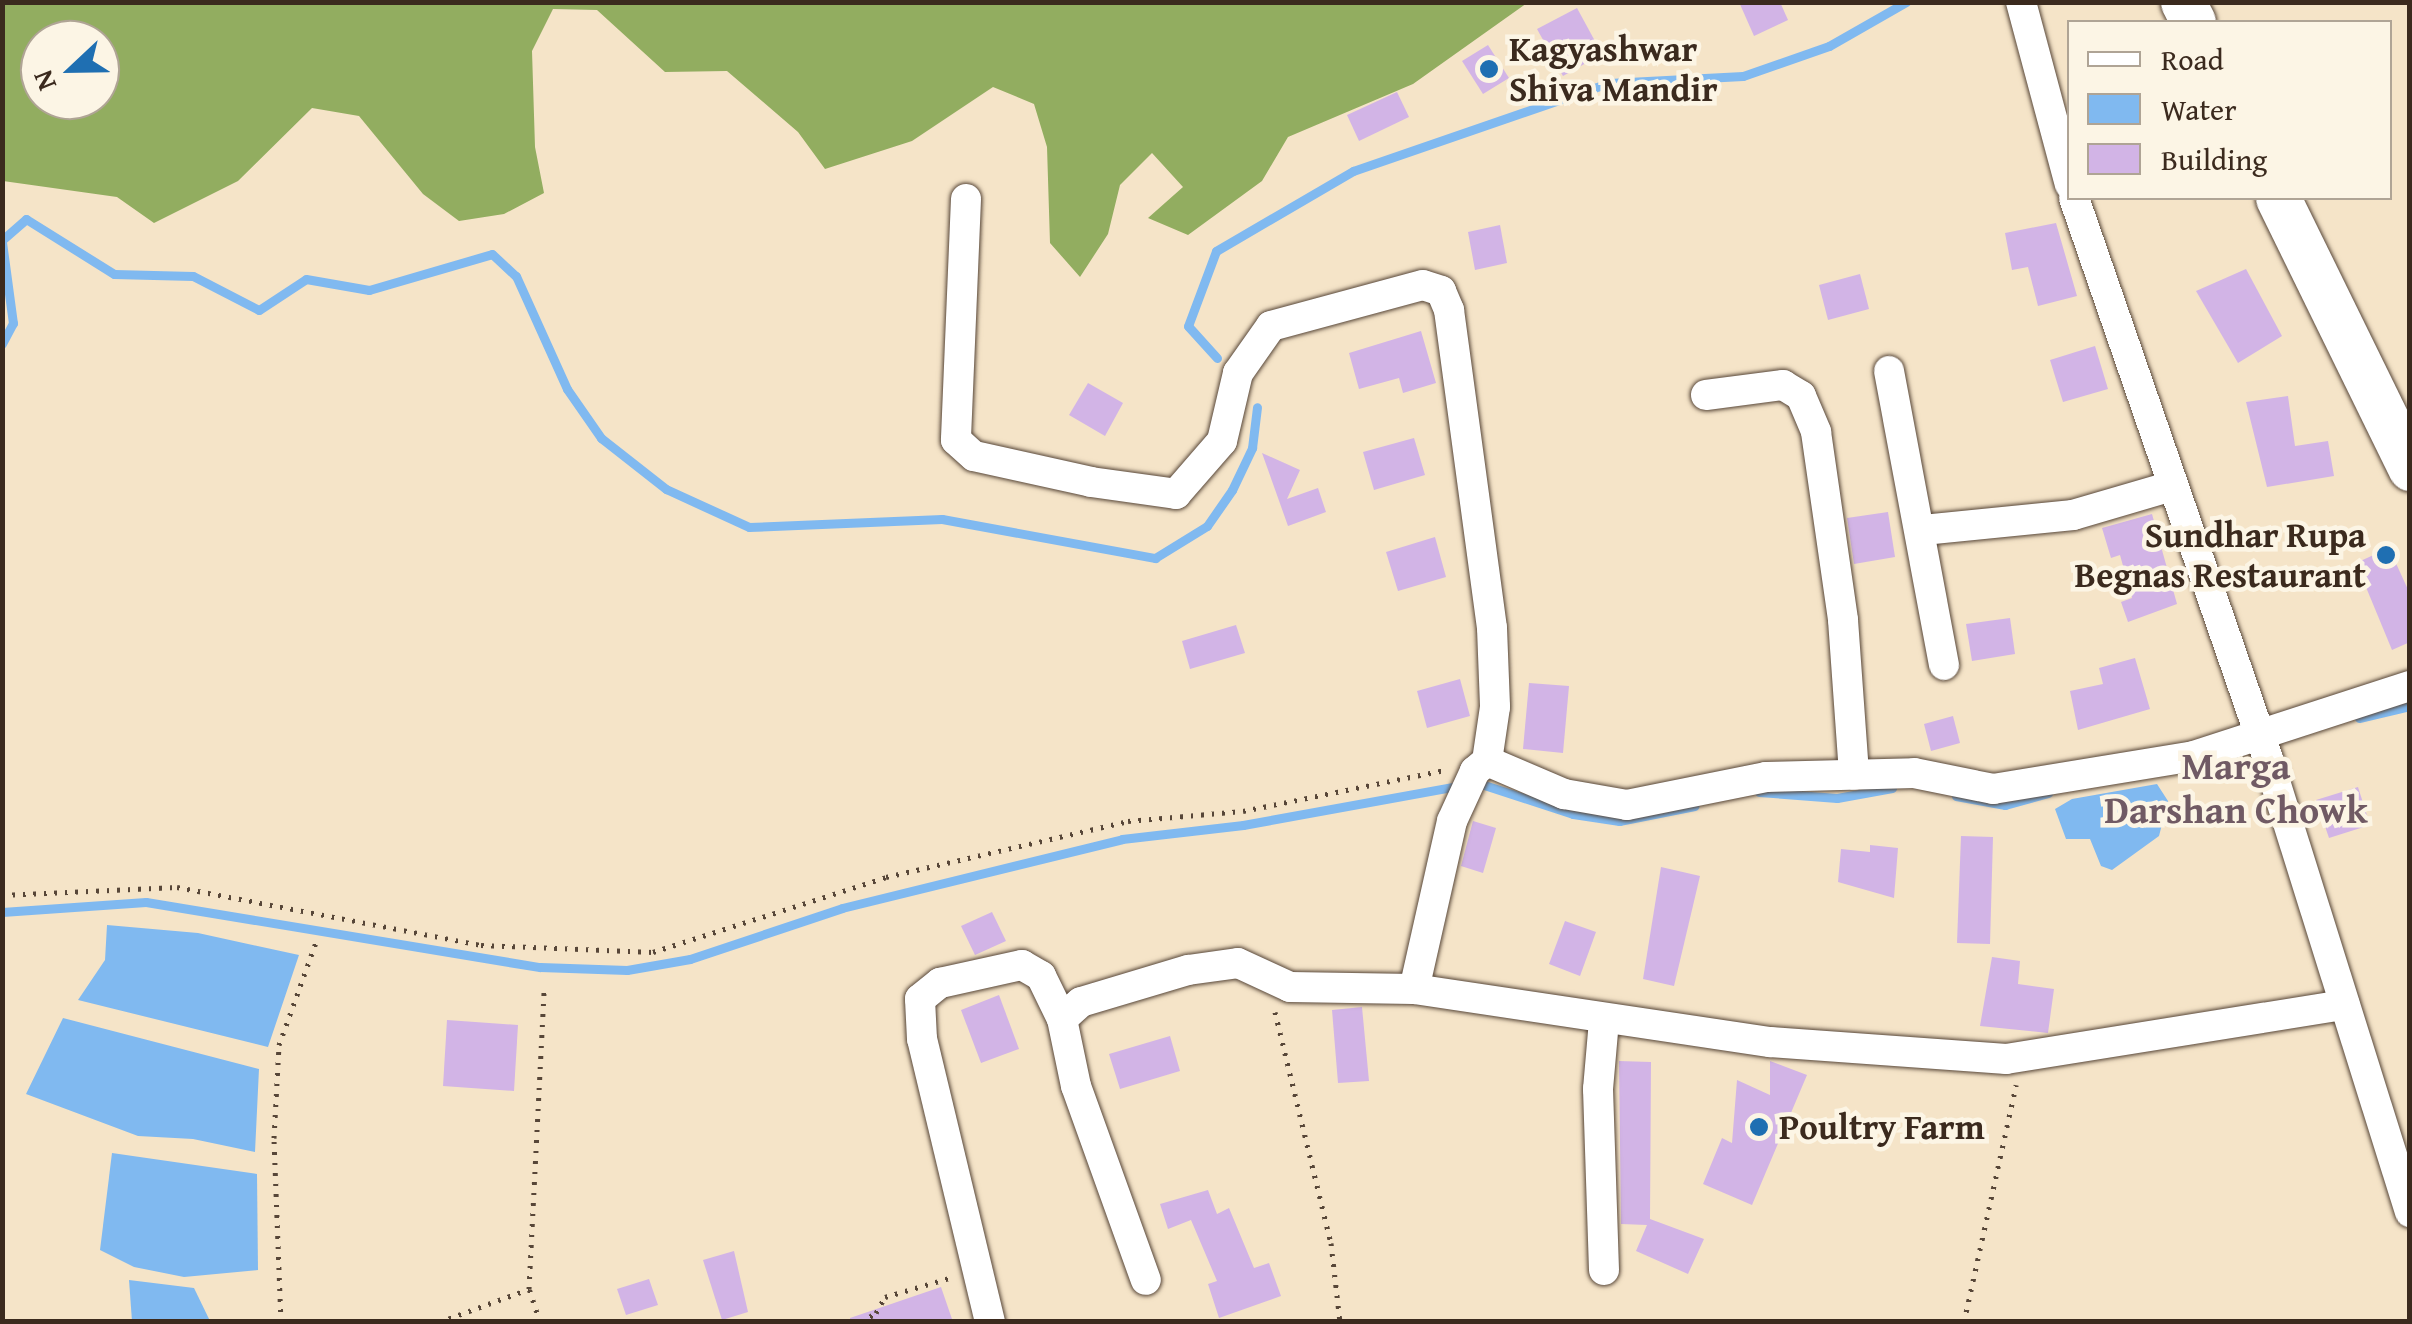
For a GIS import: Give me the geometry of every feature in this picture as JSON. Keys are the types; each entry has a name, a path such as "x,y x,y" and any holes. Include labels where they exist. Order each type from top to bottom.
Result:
{"main road":[{"path":"2279,200 2410,468"}],"street":[{"path":"2021,2 2067,174"},
{"path":"966,199 956,440 974,456 1091,482 1176,494 1222,441 1238,373 1271,326 1423,285 1441,292 1450,310 1492,628 1495,707 1414,989"},
{"path":"2075,200 2170,488 2264,748 2410,1212"},
{"path":"1889,370 1923,530 1944,666"},
{"path":"1706,396 1782,384 1801,396 1816,432 1843,620 1854,775"},
{"path":"1923,530 2073,515 2170,488"},
{"path":"1474,775 1627,805 1766,778 1914,772 1993,789 2264,748 2410,686"},
{"path":"1062,1019 1082,1002 1188,970 1238,963 1267,981 1329,990 1414,989 1770,1042 2021,1056 2344,1005"},
{"path":"990,1322 922,1039 920,999 940,983 1022,964 1042,976 1062,1019 1076,1086 1146,1280"},
{"path":"1604,1020 1598,1089 1604,1270"}],"path":[{"path":"2,895 178,887 481,945 653,952 886,877 1128,822 1243,810 1474,775"},
{"path":"280,1322 274,1138 279,1045 316,942"},
{"path":"1267,981 1331,1242 1340,1322"},
{"path":"540,1322 529,1289 544,991"},
{"path":"1964,1322 2021,1056"},
{"path":"860,1322 876,1314 885,1297 976,1270"},
{"path":"439,1322 529,1289"}],"green space":[{"path":"3,2 1527,3 1413,84 1288,137 1262,181 1188,235 1148,218 1183,187 1152,153 1120,185 1108,234 1080,277 1050,243 1047,147 1034,104 993,87 912,141 825,169 798,132 727,71 665,72 597,10 553,9 532,51 535,147 544,193 504,214 459,221 423,194 359,116 312,108 238,181 154,223 117,197 3,181"}],"water":[{"path":"2157,784 2168,801 2159,836 2112,870 2101,866 2090,839 2066,839 2055,809 2072,799"},
{"path":"107,925 198,933 299,955 268,1047 78,1000 105,960"},
{"path":"63,1018 259,1069 255,1152 193,1139 138,1136 26,1094"},
{"path":"112,1153 257,1174 258,1270 184,1277 134,1267 100,1250"},
{"path":"129,1280 194,1288 210,1321 132,1321"}],"building":[{"path":"1739,2 1780,2 1788,20 1754,36"},
{"path":"1577,8 1602,54 1563,76 1537,29"},
{"path":"1488,45 1509,78 1483,94 1462,61"},
{"path":"1397,92 1409,117 1359,141 1347,115"},
{"path":"2056,223 2077,296 2038,306 2028,267 2012,270 2005,233"},
{"path":"1500,225 1507,263 1475,270 1468,232"},
{"path":"2246,269 2282,336 2238,363 2196,291"},
{"path":"1860,274 1869,309 1828,320 1819,285"},
{"path":"1421,331 1436,383 1403,393 1399,378 1359,389 1349,353"},
{"path":"2095,346 2108,389 2063,402 2050,360"},
{"path":"1088,383 1123,403 1105,436 1069,415"},
{"path":"2288,396 2295,446 2328,441 2334,476 2267,487 2246,402"},
{"path":"1414,438 1425,475 1374,490 1363,452"},
{"path":"1262,453 1300,470 1287,499 1318,488 1326,512 1288,526"},
{"path":"1888,512 1895,557 1854,564 1847,518"},
{"path":"2152,514 2177,604 2128,622 2121,602 2132,598 2120,555 2111,558 2102,528"},
{"path":"1435,537 1446,577 1398,591 1386,552"},
{"path":"2389,548 2410,594 2410,642 2392,650 2356,563"},
{"path":"2010,618 2015,654 1972,661 1966,624"},
{"path":"1236,625 1245,653 1190,669 1182,641"},
{"path":"2135,658 2150,709 2078,730 2070,691 2103,684 2099,668"},
{"path":"1460,679 1470,716 1427,728 1417,691"},
{"path":"1529,683 1569,686 1563,753 1523,749"},
{"path":"1953,716 1960,743 1931,751 1924,724"},
{"path":"2358,787 2370,825 2329,838 2316,800"},
{"path":"1473,821 1496,828 1483,873 1461,866"},
{"path":"1961,836 1993,837 1990,944 1957,943"},
{"path":"1870,845 1898,848 1894,898 1838,882 1841,849 1870,852"},
{"path":"1661,867 1700,876 1674,986 1643,979"},
{"path":"992,912 1006,941 975,955 961,926"},
{"path":"1565,921 1596,932 1580,976 1549,964"},
{"path":"1992,957 2020,961 2018,984 2054,989 2048,1033 1980,1026"},
{"path":"999,995 1019,1049 981,1063 961,1010"},
{"path":"1362,1007 1369,1081 1338,1083 1332,1010"},
{"path":"447,1020 518,1025 514,1091 443,1086"},
{"path":"1170,1036 1180,1071 1120,1089 1109,1054"},
{"path":"1619,1061 1651,1062 1650,1219 1704,1239 1688,1274 1636,1251 1647,1225 1621,1224"},
{"name":"Poultry Farm","path":"1770,1061 1807,1075 1752,1205 1703,1184 1722,1138 1732,1143 1737,1080 1770,1095"},
{"path":"1208,1190 1217,1214 1229,1208 1254,1268 1269,1263 1281,1296 1219,1318 1208,1284 1217,1281 1191,1220 1168,1229 1160,1204"},
{"path":"734,1251 748,1312 722,1320 703,1260"},
{"path":"649,1279 658,1305 626,1315 617,1289"},
{"path":"941,1287 953,1322 850,1322 850,1318"}],"waterway":[{"path":"1217,358 1188,326 1216,251 1353,171 1609,83 1743,76 1829,46 1906,2"},
{"path":"2,240 26,219 114,274 193,276 259,310 306,279 369,290 492,254 516,276 567,389 601,438 666,489 749,527 942,519 1155,558 1207,526 1232,490 1252,448 1257,407"},
{"path":"2,242 13,323 2,344"},
{"path":"2359,718 2410,706"},
{"path":"1478,783 1573,814 1619,821 1695,806"},
{"path":"2,912 146,902 540,967 627,970 690,959 842,908 1122,839 1243,825 1458,786"},
{"path":"1759,792 1837,798 1892,788"},
{"path":"1956,796 2005,805 2048,793"}],"place":[{"name":"Kagyashwar Shiva Mandir","path":"1489,69"},
{"name":"Sundhar Rupa Begnas Restaurant","path":"2386,555"},
{"name":"Poultry Farm","path":"1759,1127"}],"district":[{"name":"Marga Darshan Chowk","path":"2236,788"}]}
